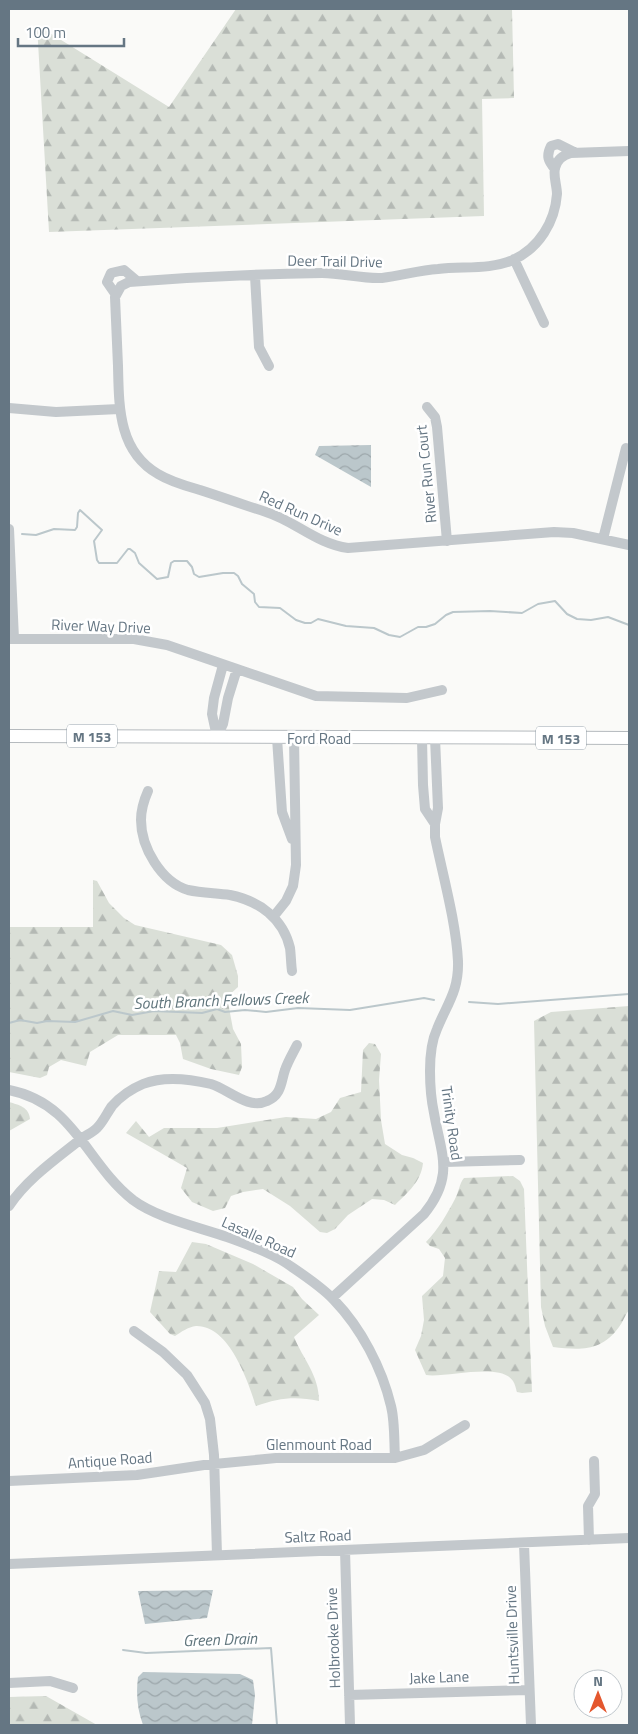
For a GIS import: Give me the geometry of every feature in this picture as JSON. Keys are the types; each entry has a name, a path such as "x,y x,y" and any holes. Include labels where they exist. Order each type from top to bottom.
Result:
{"main road":[{"name":"Ford Road","path":"9,736 629,738"}],"street":[{"name":"Deer Trail Drive","path":"117,292 124,284 137,281 324,273 382,278 437,269 494,266 514,259 534,246 548,227 556,202 557,192 555,169 548,161 548,153 551,146 558,144 576,153"},
{"path":"555,169 560,159 567,154 629,151"},
{"path":"514,259 544,323"},
{"name":"Deer Trail Drive","path":"111,273 124,270 137,281"},
{"name":"Red Run Drive","path":"111,273 107,282 117,292 119,409 124,432 133,451 149,468 169,480 274,514 322,541 339,547 358,548 554,532 573,533 629,545"},
{"path":"255,276 259,347 269,366"},
{"name":"River Run Court","path":"427,407 435,417 437,426 447,541"},
{"path":"9,408 56,412 119,409"},
{"path":"603,539 626,448"},
{"path":"9,529 11,639"},
{"name":"River Way Drive","path":"11,639 144,640 167,645 310,694 325,697 407,698 442,690"},
{"path":"217,737 212,714 214,698 223,665"},
{"path":"217,737 223,724 228,698 237,669"},
{"path":"274,916 286,901 293,886 296,865 294,737"},
{"path":"277,738 280,800 282,812 295,847"},
{"name":"Trinity Road","path":"422,738 425,809 435,824"},
{"name":"Trinity Road","path":"332,1298 430,1207 441,1184 444,1162 432,1100 431,1058 436,1030 453,997 457,980 458,962 456,942 435,837 438,808 436,738"},
{"path":"148,791 143,804 141,821 143,837 157,866 170,879 187,889 230,895 248,900 261,906 274,916 290,947 292,971"},
{"path":"280,800 294,800"},
{"path":"9,1206 24,1186 97,1128 113,1105 130,1090 161,1080 176,1080 212,1084 243,1100 256,1104 268,1101 276,1094 282,1084 284,1071 297,1045"},
{"path":"9,1090 22,1092 46,1104 61,1115 81,1139"},
{"name":"Lasalle Road","path":"81,1139 121,1190 135,1201 151,1211 230,1238 285,1262 332,1298 357,1330 371,1354 383,1382 391,1407 395,1458"},
{"path":"444,1162 520,1160"},
{"path":"134,1331 163,1352 187,1375 205,1403 210,1419 215,1472 217,1555"},
{"name":"Glenmount Road","path":"213,1465 293,1457 395,1458 424,1450 465,1425"},
{"path":"589,1540 588,1506 595,1494 594,1461"},
{"name":"Antique Road","path":"9,1481 137,1476 213,1465"},
{"name":"Saltz Road","path":"9,1564 470,1544 524,1544 629,1538"},
{"name":"Huntsville Drive","path":"524,1544 531,1725"},
{"name":"Holbrooke Drive","path":"344,1550 350,1725"},
{"path":"9,1684 50,1682 73,1688"},
{"name":"Jake Lane","path":"350,1695 530,1690"}],"green space":[{"path":"236,9 512,9 514,98 482,99 484,216 49,232 37,25 169,107"},
{"path":"93,880 97,881 109,903 124,918 135,925 221,945 232,955 238,976 238,987 227,997 233,1029 241,1044 242,1067 239,1075 211,1069 183,1059 180,1043 176,1035 118,1035 90,1052 86,1066 61,1060 49,1067 47,1075 40,1078 9,1072 9,927 93,927"},
{"path":"629,1006 629,1310 612,1335 597,1345 581,1349 553,1347 545,1326 541,1307 534,1021 551,1012"},
{"path":"369,1043 375,1044 381,1054 379,1080 381,1120 385,1144 402,1155 423,1163 422,1170 417,1181 395,1205 384,1200 372,1199 348,1215 335,1229 327,1233 320,1232 290,1206 263,1189 231,1196 225,1208 213,1211 192,1202 181,1188 187,1168 126,1133 136,1121 149,1137 164,1128 217,1128 286,1117 316,1119 331,1112 340,1098 361,1092 363,1050"},
{"path":"9,1102 26,1109 30,1119 9,1131"},
{"path":"513,1176 520,1181 524,1189 532,1392 517,1392 513,1381 507,1375 497,1372 426,1375 415,1350 421,1336 424,1320 422,1296 443,1276 445,1258 439,1249 430,1246 426,1242 445,1216 464,1178"},
{"path":"192,1242 206,1244 253,1264 293,1287 302,1299 319,1315 294,1337 313,1375 319,1401 287,1399 256,1406 242,1369 227,1344 218,1335 208,1328 196,1326 175,1336 170,1334 150,1312 159,1271 176,1272"},
{"path":"46,1696 97,1725 9,1725 9,1697"}],"water":[{"path":"371,445 371,487 315,455 319,446"},
{"path":"213,1590 207,1618 145,1624 138,1591"},
{"path":"143,1672 240,1674 253,1680 255,1695 252,1725 143,1725 138,1707 137,1689 138,1677"}],"waterway":[{"path":"22,534 36,535 54,529 75,530 80,510 102,530 94,541 99,563 117,563 130,549 135,553 139,563 157,579 168,577 171,563 174,561 187,561 192,567 194,574 199,577 234,573 242,584 254,594 255,602 259,607 280,608 296,620 305,623 311,623 318,619 346,626 374,628 389,635 400,637 418,627 435,624 453,612 490,611 522,613 538,604 555,601 567,614 577,619 591,620 608,617 629,625"},
{"name":"South Branch Fellows Creek","path":"469,1002 498,1004 629,994"},
{"name":"South Branch Fellows Creek","path":"9,1023 20,1020 37,1023 47,1021 75,1022 113,1011 132,1015 154,1011 202,1013 217,1009 225,1012 245,1010 266,1012 298,1008 350,1010 424,998 434,1000"},
{"name":"Green Drain","path":"123,1650 146,1653 271,1648 277,1725"}]}
